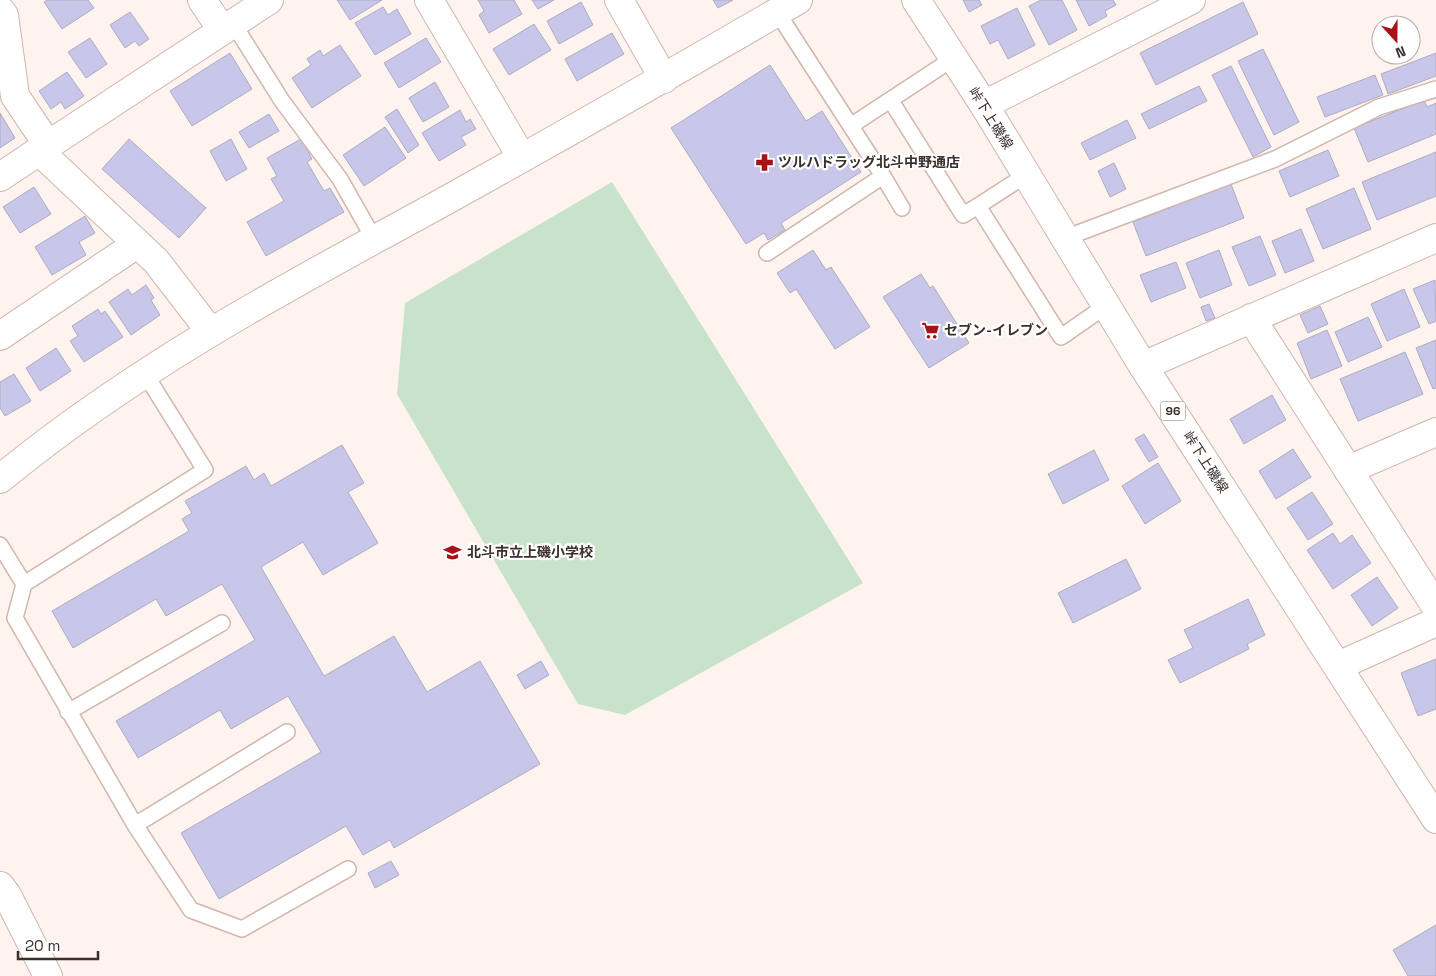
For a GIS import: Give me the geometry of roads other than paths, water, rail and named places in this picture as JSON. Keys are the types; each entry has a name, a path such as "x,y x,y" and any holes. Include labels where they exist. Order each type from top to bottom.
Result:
{"street":[{"path":"202,0 228,27"},
{"path":"0,176 269,0"},
{"path":"429,0 522,158"},
{"path":"619,0 664,79"},
{"name":"峠下上磯線","path":"916,0 984,105 1143,366 1436,819"},
{"path":"984,105 1190,0"},
{"path":"0,479 74,419 210,331 664,79 788,6"},
{"path":"0,10 4,16 15,96 44,148 136,244 156,261 210,331"},
{"path":"1143,366 1436,238"},
{"path":"0,336 136,244"},
{"path":"1251,318 1436,607"},
{"path":"1348,470 1436,432"},
{"path":"1338,666 1436,622"},
{"path":"0,886 7,895 48,976"}],"lane":[{"path":"788,6 852,125 902,208"},
{"path":"228,27 340,179 374,240"},
{"path":"852,125 954,58"},
{"path":"1065,238 1275,159 1379,106 1436,89"},
{"path":"891,101 963,215 1026,175"},
{"path":"767,253 883,176"},
{"path":"978,206 1061,337 1107,306"},
{"path":"144,372 205,470 24,584 15,618 135,825 191,910 242,929 348,869"},
{"path":"0,545 24,584"},
{"path":"68,712 222,623"},
{"path":"135,825 287,732"}],"place":[{"name":"ツルハドラッグ北斗中野通店","path":"764,162"},
{"name":"セブン-イレブン","path":"930,330"},
{"name":"北斗市立上磯小学校","path":"453,552"}]}
